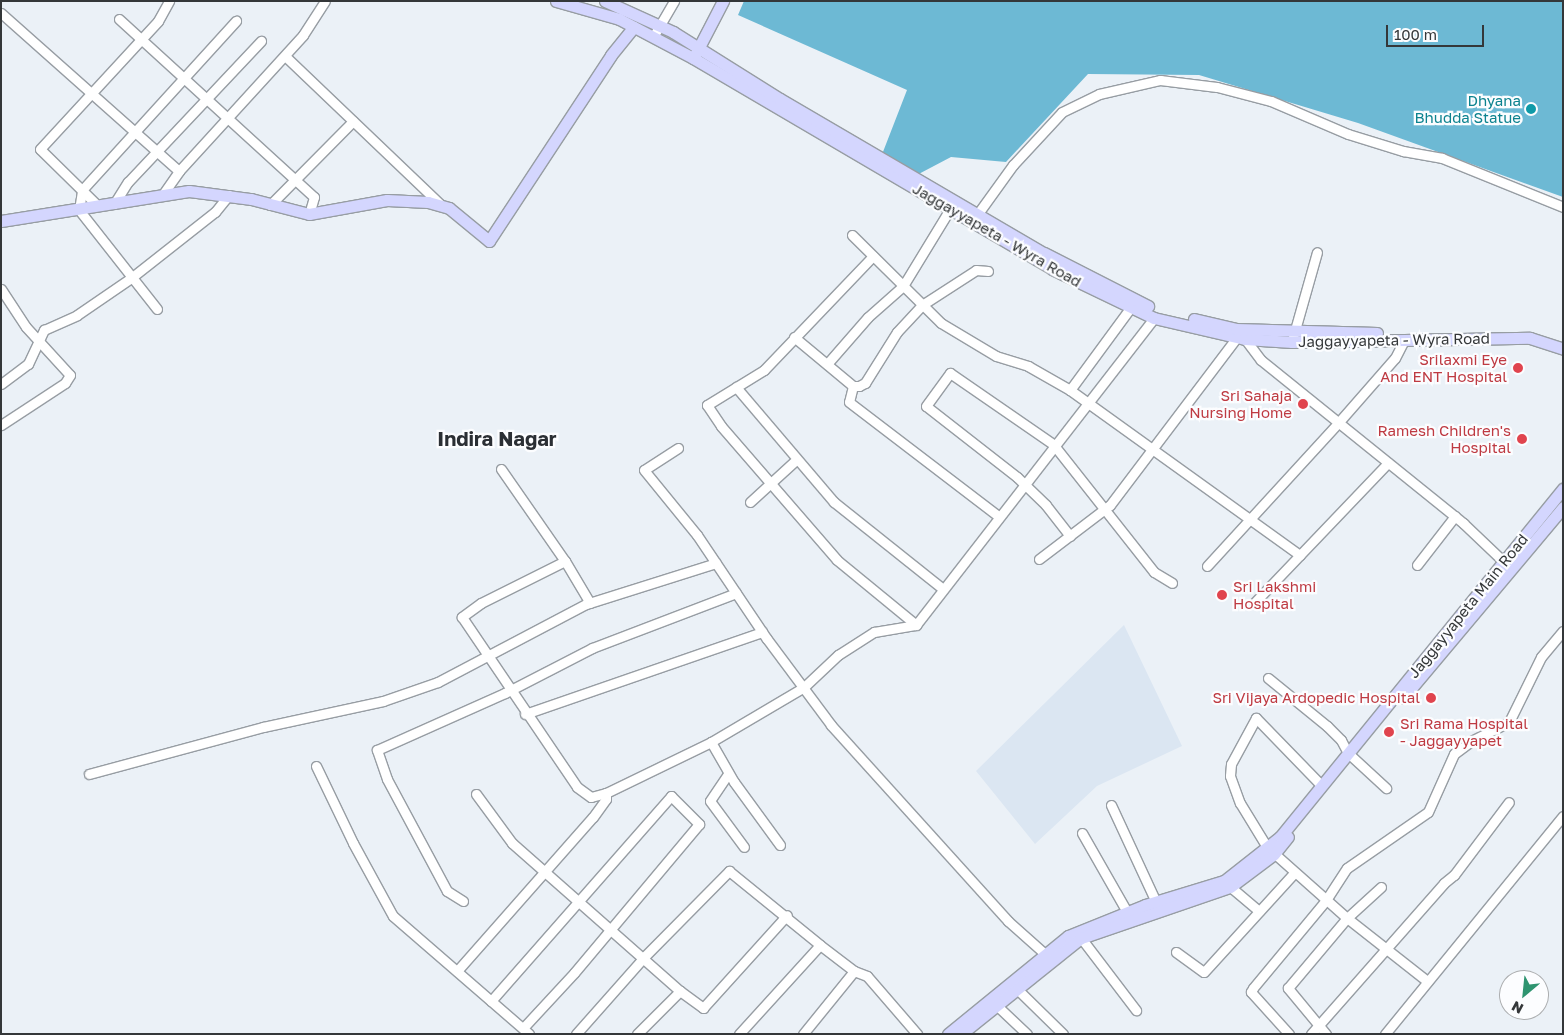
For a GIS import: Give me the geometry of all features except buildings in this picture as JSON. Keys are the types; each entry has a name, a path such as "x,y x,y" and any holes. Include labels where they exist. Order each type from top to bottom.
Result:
{"main road":[{"name":"Jaggayyapeta - Wyra Road","path":"556,1 571,3 619,19 653,37 696,53 950,209 975,218 1052,269 1154,318 1241,338 1293,337 1404,340 1530,338 1563,349"},
{"path":"605,1 660,26 696,53 780,99 975,218 1155,310 1236,329 1293,337 1528,332 1563,343"},
{"path":"696,53 723,1"},
{"path":"1,221 189,191 229,195 309,214 387,200 440,204 487,241 491,240 611,55 634,27"},
{"name":"Jaggayyapeta Main Road","path":"1270,850 1322,786 1351,755 1563,489"},
{"path":"1014,985 1079,935 1227,884 1270,850 1563,507"},
{"path":"961,1034 1045,954 1127,912 1156,902 1227,884"},
{"path":"948,1034 994,1003"}],"street":[{"path":"98,206 40,149 158,21 169,1"},
{"path":"163,194 179,171 285,56 326,1"},
{"path":"653,37 674,1"},
{"path":"1,13 179,171"},
{"path":"119,19 184,78 204,99 314,197 309,214"},
{"path":"157,309 79,210 82,190 236,20"},
{"path":"114,204 117,196 156,152 204,99 261,41"},
{"path":"285,56 440,204"},
{"path":"975,218 1013,165 1062,112 1099,94 1160,80 1217,87 1271,101 1348,134 1403,151 1442,158 1563,207"},
{"path":"270,205 294,178 353,120"},
{"path":"1,384 28,364 44,330 77,315 132,278 215,212 229,195"},
{"path":"827,364 868,317 903,286 950,209"},
{"path":"852,235 941,323 996,356 1028,366 1070,390 1153,447 1300,555"},
{"path":"1293,337 1318,252"},
{"path":"873,256 764,370 707,405 770,485 837,560 916,624"},
{"path":"853,386 865,382 898,332 922,305 976,270 988,271"},
{"path":"1,289 14,311 70,375 66,383 1,424"},
{"path":"1070,390 1131,307"},
{"path":"565,561 481,603 462,617 488,654 525,714 583,794 591,797 606,793 711,742 804,687 838,656 874,632 916,624 1053,444 1154,318"},
{"path":"794,337 853,386"},
{"path":"1039,559 1105,509 1241,338 1261,360 1455,516 1504,562"},
{"path":"1207,566 1395,358 1404,340"},
{"path":"1070,536 1023,483 926,406 950,373 1053,444 1154,572 1172,583"},
{"path":"853,386 849,402 998,516"},
{"path":"736,387 796,460 858,524 943,589"},
{"path":"678,448 644,470 716,563 762,632 831,725 1008,920 1045,954"},
{"path":"750,502 796,460"},
{"path":"1254,603 1388,462"},
{"path":"501,469 565,561 590,603"},
{"path":"1417,565 1455,516"},
{"path":"90,774 263,727 383,701 438,682 488,654 590,603 716,563"},
{"path":"463,900 447,891 387,779 377,750 511,690 592,648 736,593"},
{"path":"1289,1034 1251,992 1326,900 1347,868 1428,812 1454,754 1471,740 1509,722 1541,656 1563,631"},
{"path":"525,714 762,632"},
{"path":"1268,678 1327,726 1341,740 1351,755 1386,788"},
{"path":"1322,786 1256,718 1231,764 1230,776 1240,803 1270,850 1347,918 1427,981"},
{"path":"711,742 728,774 780,845"},
{"path":"316,766 393,916 456,971 491,1001 526,1031 699,824 671,796 491,1001"},
{"path":"728,774 710,801 744,847"},
{"path":"456,971 546,873 594,817 606,799 606,793"},
{"path":"476,794 512,843 645,956 698,1006 706,1007 787,915"},
{"path":"1311,1034 1387,950 1444,883 1454,875 1509,802"},
{"path":"1112,805 1156,902"},
{"path":"1385,1034 1563,816"},
{"path":"1082,833 1127,912"},
{"path":"576,1034 645,956 726,871 739,876 820,945 854,971 878,985 917,1034"},
{"path":"1176,952 1204,972 1294,873"},
{"path":"1227,884 1259,911"},
{"path":"1326,1034 1288,988 1347,918 1381,887"},
{"path":"1079,935 1136,1010"},
{"path":"739,1034 820,945"},
{"path":"803,1034 854,971"},
{"path":"1014,985 1063,1034"},
{"path":"636,1034 680,991"},
{"path":"994,1003 1027,1034"}],"shaded area":[{"path":"1124,625 1182,746 1097,786 1035,844 976,771"}],"water":[{"path":"744,1 1563,1 1563,197 1358,123 1199,75 1088,74 1006,162 951,157 913,177 881,157 907,90 738,15"}],"place":[{"name":"Dhyana Bhudda Statue","path":"1531,109"},
{"name":"Srilaxmi Eye And ENT Hospital","path":"1518,368"},
{"name":"Sri Sahaja Nursing Home","path":"1303,404"},
{"name":"Ramesh Children's Hospital","path":"1522,439"},
{"name":"Sri Lakshmi Hospital","path":"1222,595"},
{"name":"Sri Vijaya Ardopedic Hospital","path":"1431,698"},
{"name":"Sri Rama Hospital - Jaggayyapet","path":"1389,732"}],"district":[{"name":"Indira Nagar","path":"497,438"}]}
